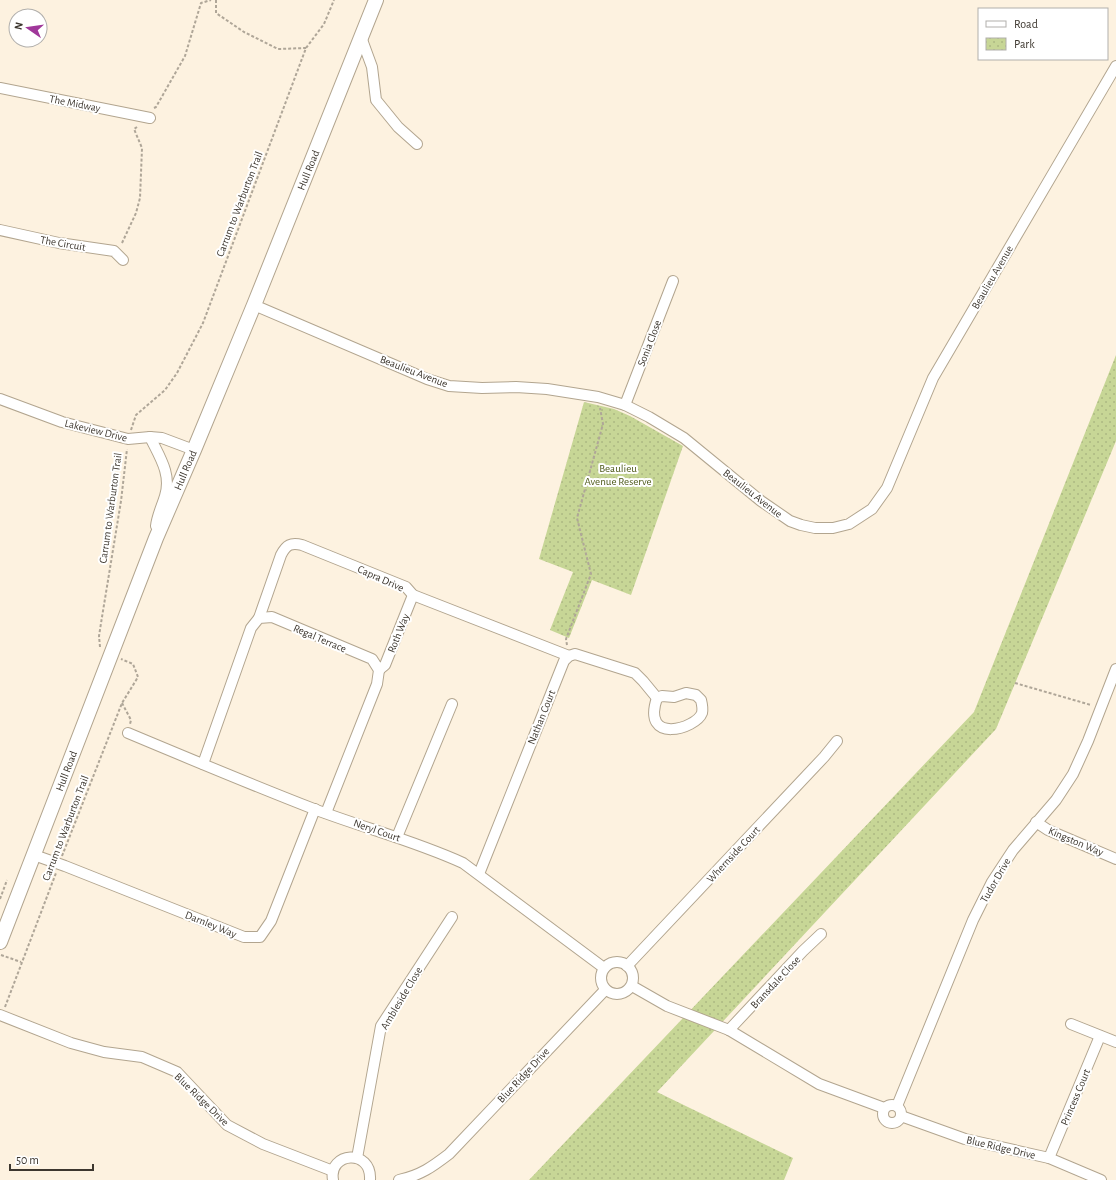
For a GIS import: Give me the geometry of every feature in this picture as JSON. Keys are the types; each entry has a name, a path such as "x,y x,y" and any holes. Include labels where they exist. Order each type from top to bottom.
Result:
{"main road":[{"name":"Hull Road","path":"0,942 156,538 254,306 376,0"}],"street":[{"path":"361,37 372,67 376,100 398,128 417,144"},
{"name":"Beaulieu Avenue","path":"254,306 427,379 449,386 482,388 547,388 598,397 624,405 649,417 684,438 761,501 790,521 801,526 815,528 833,528 849,524 872,509 887,488 933,378 1116,66"},
{"name":"The Midway","path":"0,88 150,118"},
{"name":"The Circuit","path":"0,230 59,243 114,252 123,260"},
{"name":"Sonia Close","path":"624,405 673,281"},
{"name":"Lakeview Drive","path":"0,399 62,422 128,439 150,437 162,438 194,450"},
{"path":"150,437 163,462 168,484 157,520 156,538"},
{"name":"Capra Drive","path":"259,618 281,555 288,545 294,543 406,587 413,595 569,656"},
{"name":"Roth Way","path":"379,670 385,665 413,595"},
{"path":"203,764 251,628 259,618"},
{"name":"Regal Terrace","path":"259,618 272,618 372,659 379,670"},
{"path":"569,656 575,654 635,674 643,681 656,698 654,713 655,721 658,726 672,729 681,727 692,723 699,718 702,712 701,700 696,695 686,693 674,697 662,696 656,698"},
{"name":"Nathan Court","path":"479,874 560,670 564,661 569,656"},
{"name":"Tudor Drive","path":"897,1106 973,920 992,882 1012,850 1056,800 1073,774 1101,708 1112,691 1116,669"},
{"path":"326,813 377,684 379,670"},
{"path":"397,837 452,704"},
{"name":"Neryl Court","path":"128,733 314,809 397,837 463,862 604,968"},
{"name":"Whernside Court","path":"628,966 824,757 836,741"},
{"name":"Darnley Way","path":"34,855 244,937 260,937 271,921 314,809"},
{"name":"Kingston Way","path":"1036,822 1048,830 1116,859"},
{"name":"Ambleside Close","path":"357,1158 381,1026 452,917"},
{"name":"Bransdale Close","path":"729,1030 821,934"},
{"path":"622,962 632,971 632,986 626,992 619,995 611,994 605,990 601,983 601,975 604,968 609,964 622,962"},
{"path":"632,986 667,1006 729,1030 819,1084 884,1108"},
{"name":"Blue Ridge Drive","path":"399,1180 429,1169 449,1154 605,990"},
{"name":"Blue Ridge Drive","path":"1,1015 71,1043 104,1052 142,1058 177,1072 227,1125 263,1144 333,1176"},
{"path":"1071,1024 1116,1042"},
{"name":"Princess Court","path":"1049,1158 1100,1036"},
{"path":"893,1104 897,1106 901,1110 900,1119 895,1122 889,1122 883,1116 884,1108 893,1104"},
{"name":"Blue Ridge Drive","path":"901,1116 965,1139 1049,1158 1101,1180"},
{"path":"333,1176 336,1166 345,1158 357,1158 362,1160 369,1169 370,1180"}],"path":[{"path":"216,0 216,13 244,32 278,49 306,48"},
{"name":"Carrum to Warburton Trail","path":"1,1015 122,703 138,677 133,664 100,651 99,636 121,501 128,439 136,416 165,390 177,373 203,323 306,48 324,24 334,0"},
{"path":"569,656 566,639 591,574 577,518 603,424 598,397"},
{"path":"1015,683 1101,708"},
{"path":"122,703 131,720 128,733"},
{"path":"0,899 7,880"},
{"path":"0,954 22,962"}],"green space":[{"path":"1116,355 1116,441 996,729 657,1092 793,1158 784,1180 529,1180 974,712"},
{"name":"Beaulieu Avenue Reserve","path":"584,402 614,409 630,416 683,446 631,595 592,580 569,638 550,630 573,572 539,559"}]}
